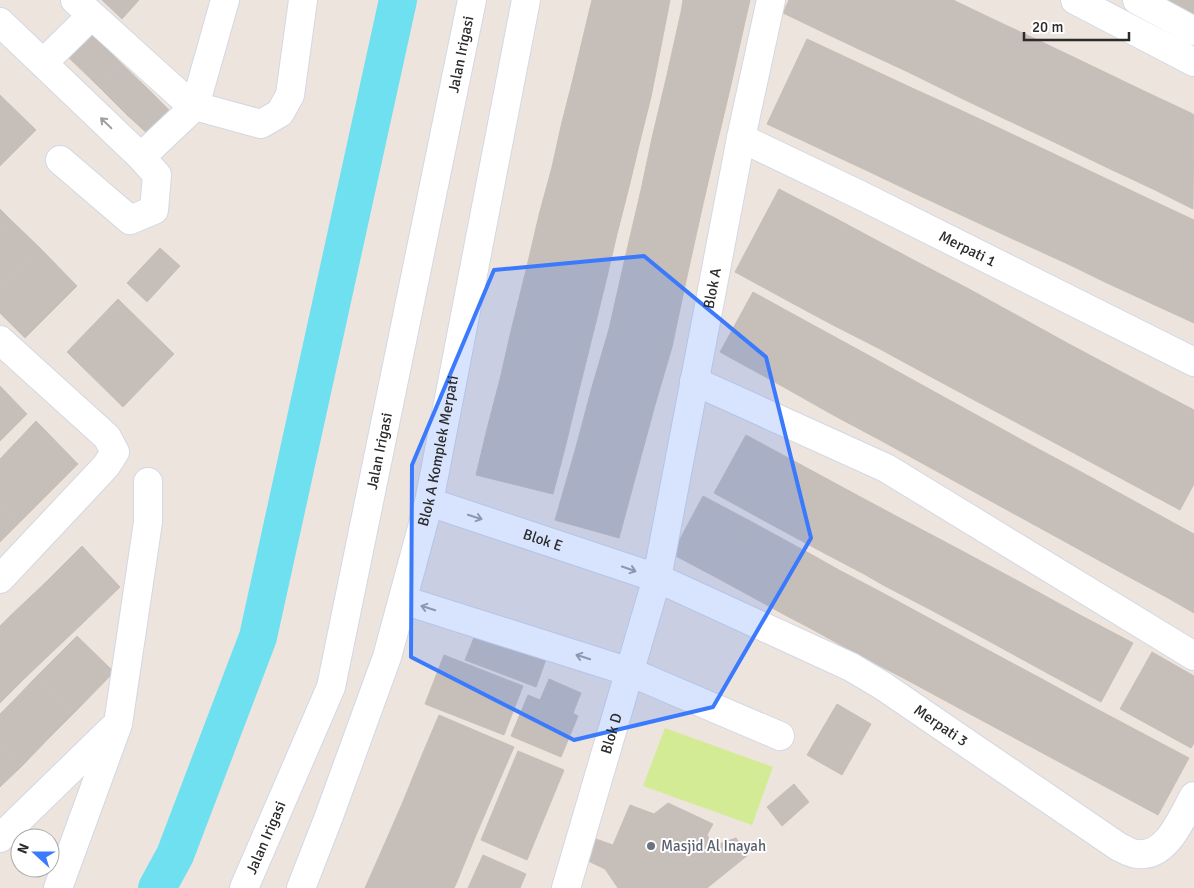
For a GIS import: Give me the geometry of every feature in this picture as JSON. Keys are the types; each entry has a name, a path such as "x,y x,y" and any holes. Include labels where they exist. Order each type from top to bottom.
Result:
{"street":[{"path":"141,157 195,106 225,0"},
{"path":"44,62 83,8 181,96 195,106 260,124 280,113 290,95 303,0"},
{"name":"Jalan Irigasi","path":"244,888 332,687 472,0"},
{"name":"Blok A Komplek Merpati","path":"301,888 387,657 429,502 526,0"},
{"name":"Blok A","path":"657,578 741,138 771,0"},
{"path":"1074,0 1194,62"},
{"path":"1137,0 1194,31"},
{"path":"0,22 44,62 157,174 154,210 130,220 60,160"},
{"name":"Merpati 1","path":"741,138 860,195 1194,362"},
{"path":"0,340 107,437 115,452 106,466 0,579"},
{"path":"694,381 886,468 1194,656"},
{"path":"58,888 118,724 148,522 148,482"},
{"name":"Blok E","path":"429,502 657,578"},
{"name":"Blok D","path":"566,888 657,578"},
{"name":"Merpati 3","path":"657,578 851,667 883,686 1119,847 1136,854 1151,853 1166,843 1194,796"},
{"path":"403,600 630,672 780,736"},
{"path":"0,838 118,724"}],"highlighted area":[{"path":"644,256 766,357 811,538 713,707 574,740 411,657 412,465 494,270"}],"green space":[{"path":"665,728 773,767 752,825 643,786"}],"building":[{"path":"102,0 139,0 122,19"},
{"path":"592,0 670,0 665,26 590,8"},
{"path":"683,0 750,0 744,26 681,12"},
{"path":"789,0 846,0 829,35 783,13"},
{"path":"846,0 890,0 865,52 829,35"},
{"path":"890,0 939,0 906,71 865,52"},
{"path":"939,0 953,0 999,22 963,99 906,71"},
{"path":"1165,0 1194,0 1194,16"},
{"path":"590,8 665,26 651,97 573,79"},
{"path":"681,12 744,26 730,89 667,75"},
{"path":"999,22 1042,42 1005,119 963,99"},
{"path":"89,31 120,62 97,85 66,55"},
{"path":"807,39 867,67 827,152 767,124"},
{"path":"1042,42 1090,65 1054,142 1005,119"},
{"path":"120,62 150,91 127,115 97,85"},
{"path":"1090,65 1144,91 1108,168 1054,142"},
{"path":"867,67 912,88 872,173 827,152"},
{"path":"667,75 730,89 715,152 652,138"},
{"path":"573,79 651,97 640,141 562,122"},
{"path":"912,88 956,108 916,194 872,173"},
{"path":"150,91 172,113 150,136 127,115"},
{"path":"1144,91 1191,113 1155,190 1108,168"},
{"path":"0,95 36,130 0,166"},
{"path":"956,108 999,128 959,214 916,194"},
{"path":"1191,113 1194,115 1193,209 1155,190"},
{"path":"562,122 640,141 629,187 552,167"},
{"path":"999,128 1052,153 1013,239 959,214"},
{"path":"652,138 715,152 703,204 641,190"},
{"path":"1052,153 1109,180 1070,265 1013,239"},
{"path":"552,167 629,187 617,234 539,215"},
{"path":"1109,180 1147,198 1107,283 1070,265"},
{"path":"779,189 835,218 790,302 735,272"},
{"path":"641,190 703,204 686,281 623,267"},
{"path":"1147,198 1194,220 1194,261 1170,312 1107,283"},
{"path":"0,209 12,221 0,233"},
{"path":"539,215 617,234 606,281 528,262"},
{"path":"835,218 876,240 831,324 790,302"},
{"path":"12,221 41,249 0,290 0,233"},
{"path":"876,240 923,265 878,348 831,324"},
{"path":"160,248 180,266 147,302 127,283"},
{"path":"41,249 77,286 25,338 0,313 0,290"},
{"path":"1194,261 1194,323 1170,312"},
{"path":"528,262 606,281 589,350 511,331"},
{"path":"923,265 969,289 924,373 878,348"},
{"path":"623,267 686,281 672,347 609,329"},
{"path":"969,289 1020,317 976,401 924,373"},
{"path":"753,292 813,325 780,385 720,352"},
{"path":"118,299 174,354 123,407 67,352"},
{"path":"1020,317 1069,344 1025,427 976,401"},
{"path":"813,325 868,355 835,416 780,385"},
{"path":"609,329 672,347 655,405 592,387"},
{"path":"511,331 589,350 577,398 500,379"},
{"path":"1069,344 1116,369 1072,452 1025,427"},
{"path":"868,355 913,380 880,440 835,416"},
{"path":"1116,369 1194,410 1194,484 1180,510 1072,452"},
{"path":"500,379 577,398 565,448 487,429"},
{"path":"913,380 982,418 949,478 880,440"},
{"path":"0,386 27,414 0,441"},
{"path":"592,387 655,405 639,464 576,447"},
{"path":"982,418 1031,445 998,505 949,478"},
{"path":"36,421 78,464 42,500 0,459"},
{"path":"487,429 565,448 553,494 476,475"},
{"path":"746,435 794,461 763,520 714,493"},
{"path":"1031,445 1085,474 1051,534 998,505"},
{"path":"576,447 639,464 619,538 555,520"},
{"path":"0,459 42,500 18,524 0,506"},
{"path":"794,461 855,494 824,553 763,520"},
{"path":"1085,474 1152,511 1120,572 1051,534"},
{"path":"855,494 896,516 864,574 824,553"},
{"path":"703,496 752,522 721,580 672,554"},
{"path":"0,506 18,524 0,542"},
{"path":"1152,511 1194,534 1194,551 1168,598 1120,572"},
{"path":"896,516 915,526 883,585 864,574"},
{"path":"752,522 816,557 785,615 721,580"},
{"path":"915,526 964,552 933,611 883,585"},
{"path":"82,546 120,587 84,622 46,582"},
{"path":"1194,551 1194,613 1168,598"},
{"path":"964,552 1018,581 987,640 933,611"},
{"path":"816,557 839,570 808,627 785,615"},
{"path":"839,570 879,591 848,649 808,627"},
{"path":"1018,581 1080,615 1049,674 987,640"},
{"path":"46,582 84,622 48,656 10,616"},
{"path":"879,591 938,623 907,680 848,649"},
{"path":"1080,615 1133,643 1101,702 1049,674"},
{"path":"10,616 48,656 25,678 0,652 0,626"},
{"path":"938,623 986,649 955,706 907,680"},
{"path":"479,625 549,651 536,687 465,660"},
{"path":"77,636 114,672 74,713 37,676"},
{"path":"986,649 1042,679 1011,736 955,706"},
{"path":"0,652 25,678 8,695 0,686"},
{"path":"1152,652 1194,676 1194,743 1191,748 1120,709"},
{"path":"444,655 523,686 504,735 425,704"},
{"path":"37,676 74,713 50,737 14,700"},
{"path":"549,679 581,693 573,713 578,716 561,757 511,736 528,695 540,700"},
{"path":"1042,679 1093,707 1063,764 1011,736"},
{"path":"0,686 8,695 0,703"},
{"path":"14,700 50,737 21,767 0,746 0,714"},
{"path":"837,704 871,724 842,775 807,755"},
{"path":"1093,707 1189,758 1158,815 1063,764"},
{"path":"439,715 514,747 497,786 422,755"},
{"path":"0,746 21,767 0,787"},
{"path":"518,751 564,770 527,860 481,840"},
{"path":"422,755 497,786 476,835 402,804"},
{"path":"794,784 809,802 782,826 767,807"},
{"name":"Masjid Al Inayah","path":"668,803 713,824 707,835 713,846 736,838 748,855 707,888 618,888 605,869 584,859 593,838 613,845 630,805 654,814"},
{"path":"402,804 476,835 456,884 381,852"},
{"path":"381,852 456,884 454,888 365,888"},
{"path":"483,855 526,874 520,888 468,888"}],"waterway":[{"path":"157,888 175,855 258,637 398,0"}],"place":[{"name":"Masjid Al Inayah","path":"651,846"}]}
